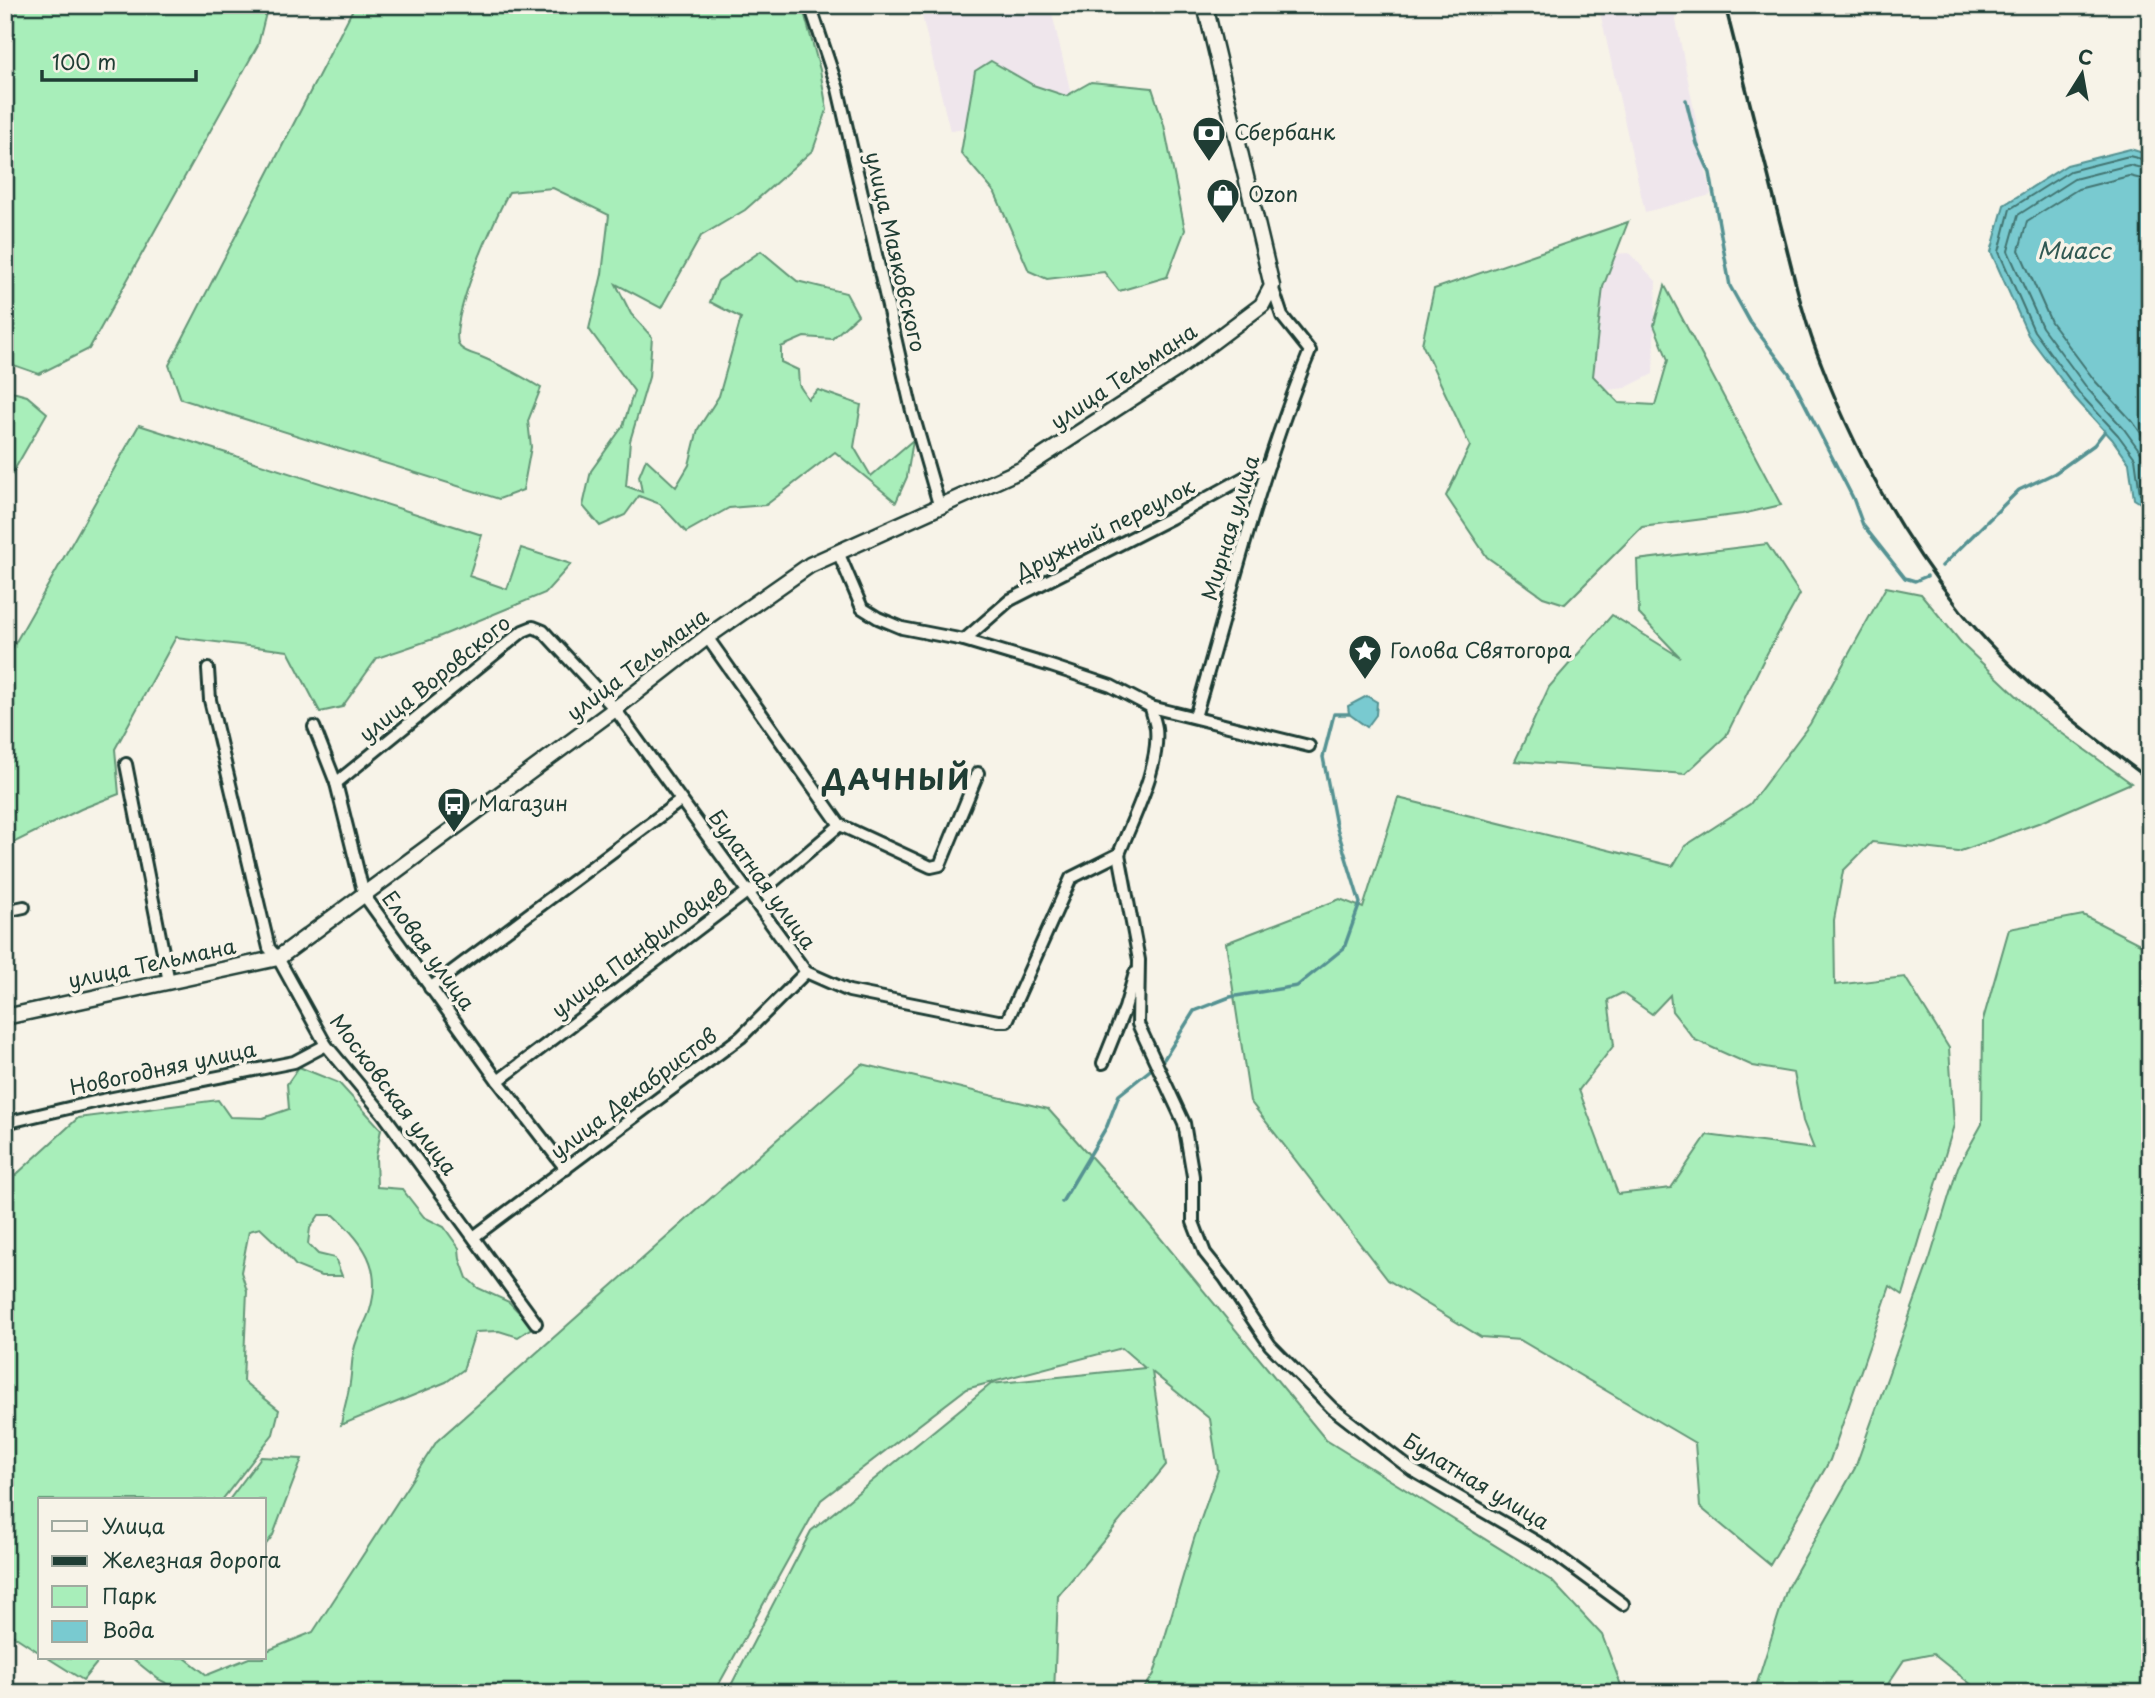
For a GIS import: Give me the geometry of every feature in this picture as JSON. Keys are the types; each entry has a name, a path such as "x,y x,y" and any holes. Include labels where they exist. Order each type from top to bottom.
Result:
{"street":[{"name":"улица Маяковского","path":"810,5 838,89 912,411 940,508"},
{"path":"1205,5 1272,286"},
{"name":"улица Тельмана","path":"5,1017 278,958 615,709 707,637 810,565 1023,469 1174,371 1262,305 1272,286"},
{"name":"Мирная улица","path":"1195,718 1269,464 1310,351 1282,316 1272,286"},
{"name":"Дружный переулок","path":"964,640 1010,600 1171,518 1269,464"},
{"path":"838,552 862,608 877,618 902,628 964,640 1111,686 1151,707 1309,746"},
{"name":"улица Воровского","path":"336,783 523,631 533,627 543,631 615,709"},
{"path":"707,637 839,825 931,867 940,864 978,773"},
{"name":"Московская улица","path":"208,669 210,700 269,948 278,958 327,1045 384,1115 475,1236 536,1323"},
{"path":"1119,854 1155,754 1156,728 1151,707"},
{"name":"Булатная улица","path":"615,709 806,972 849,991 1007,1021 1071,878 1119,854 1139,960 1138,1024 1184,1124 1193,1176 1192,1222 1205,1253 1270,1345 1332,1408 1412,1470 1548,1548 1623,1604"},
{"name":"Еловая улица","path":"314,727 336,783 365,895 498,1081 566,1169"},
{"path":"126,764 169,982"},
{"path":"430,988 680,801"},
{"name":"улица Панфиловцев","path":"498,1081 747,892 774,881 839,825"},
{"path":"5,911 24,907"},
{"path":"1103,1063 1125,1008 1139,960"},
{"name":"улица Декабристов","path":"475,1236 741,1038 806,972"},
{"name":"Новогодняя улица","path":"5,1123 98,1101 294,1062 327,1045"}],"shaded area":[{"path":"950,5 1050,5 1073,102 950,131 921,12"},
{"path":"1519,5 1673,5 1711,195 1645,212 1600,12"},
{"path":"1629,253 1656,281 1653,374 1625,388 1600,391 1584,371 1593,296 1611,254"}],"green space":[{"path":"5,5 268,5 258,45 89,349 39,374 5,362"},
{"path":"355,5 799,5 805,16 820,70 827,110 813,150 745,210 701,236 661,308 616,284 631,314 652,337 649,377 630,441 626,486 642,492 639,476 646,459 676,487 689,465 698,429 719,396 741,318 710,302 718,281 761,251 797,281 846,293 858,315 832,339 804,337 781,347 781,362 798,370 799,385 808,399 818,390 861,405 854,447 871,476 913,440 907,477 896,502 835,452 766,505 729,508 686,532 660,504 639,496 625,515 600,526 583,506 591,471 623,426 634,391 589,329 602,274 609,215 553,188 509,192 465,295 457,336 460,347 464,350 487,359 541,388 528,421 531,447 523,490 499,499 181,399 169,365"},
{"path":"991,61 1033,85 1066,96 1091,82 1152,88 1164,125 1185,230 1167,277 1119,291 1104,272 1047,279 1029,271 995,193 961,153 975,71"},
{"path":"1628,222 1603,287 1593,376 1619,403 1655,405 1668,360 1654,325 1665,286 1781,505 1742,514 1642,527 1565,604 1543,597 1487,557 1446,496 1470,446 1422,344 1434,289"},
{"path":"5,390 27,396 47,413 5,486"},
{"path":"139,425 482,535 469,576 507,589 521,548 571,564 545,593 436,638 377,658 342,707 320,712 288,651 176,637 115,749 119,794 81,809 5,847 5,661"},
{"path":"1767,544 1800,594 1726,736 1685,774 1515,761 1549,687 1612,615 1680,657 1639,614 1637,560"},
{"path":"1886,587 1921,594 1964,646 2038,716 2131,783 2041,822 1958,852 1872,842 1843,871 1834,920 1835,985 1905,977 1949,1048 1954,1125 1903,1295 1890,1286 1830,1460 1770,1565 1700,1507 1695,1443 1520,1340 1481,1337 1388,1280 1250,1101 1226,943 1340,899 1363,908 1398,798 1673,866 1685,846 1750,804 1810,724","holes":["1622,993 1652,1014 1670,995 1672,1011 1695,1040 1753,1066 1794,1073 1803,1121 1814,1149 1707,1135 1671,1188 1618,1194 1579,1090 1614,1045 1608,1000"]},
{"path":"2083,915 2150,949 2150,1693 1982,1693 1933,1654 1904,1660 1882,1693 1754,1693 1787,1588 1855,1468 1930,1258 1958,1167 1982,1124 1983,1020 2009,929"},
{"path":"862,1064 1048,1109 1126,1196 1326,1440 1552,1581 1602,1635 1624,1693 1141,1693 1154,1674 1194,1539 1218,1470 1210,1419 1152,1372 1166,1465 1058,1596 1054,1693 727,1693 811,1531 991,1384 1145,1368 1122,1348 966,1389 821,1500 714,1693 185,1693 158,1679 134,1660 188,1660 207,1675 244,1660 266,1660 266,1651 313,1632 437,1441"},
{"path":"299,1067 339,1083 381,1129 376,1157 377,1187 402,1189 424,1217 444,1227 459,1248 467,1278 478,1288 509,1302 533,1327 518,1337 499,1331 475,1332 463,1370 446,1382 341,1425 354,1350 373,1295 374,1281 368,1256 354,1235 334,1215 319,1215 310,1228 308,1244 318,1254 335,1258 342,1276 321,1276 296,1266 260,1228 249,1231 241,1272 247,1291 243,1381 279,1410 273,1434 224,1498 38,1498 38,1652 5,1630 5,1185 78,1118 218,1100 230,1117 263,1118 289,1109 287,1084"},
{"path":"261,1457 302,1459 273,1535 266,1544 266,1498 230,1498"},
{"path":"51,1660 99,1660 83,1680"}],"water":[{"name":"Миасс","path":"2130,149 2150,155 2150,509 2134,499 2129,463 2112,439 2075,398 2028,335 1991,252 2004,205 2067,165"},
{"path":"1367,696 1377,702 1376,715 1367,727 1349,714 1348,706"}],"waterway":[{"path":"1686,100 1697,144 1710,173 1730,286 1750,322 1789,373 1853,498 1863,525 1905,578 1915,581 1927,576"},
{"path":"1942,566 2019,490 2055,473 2094,445 2105,431"},
{"path":"1062,1202 1107,1126 1119,1095 1164,1059 1194,1011 1230,997 1297,986 1344,948 1360,903 1336,825 1323,757 1334,714 1349,714"}],"railway":[{"path":"1725,5 1809,330 1834,396 1864,461 1919,553 1982,635 2050,701 2150,780"}],"place":[{"name":"Сбербанк","path":"1209,163"},
{"name":"Ozon","path":"1223,225"},
{"name":"Голова Святогора","path":"1365,681"},
{"name":"Магазин","path":"454,834"}],"district":[{"name":"ДАЧНЫЙ","path":"897,780"}]}
